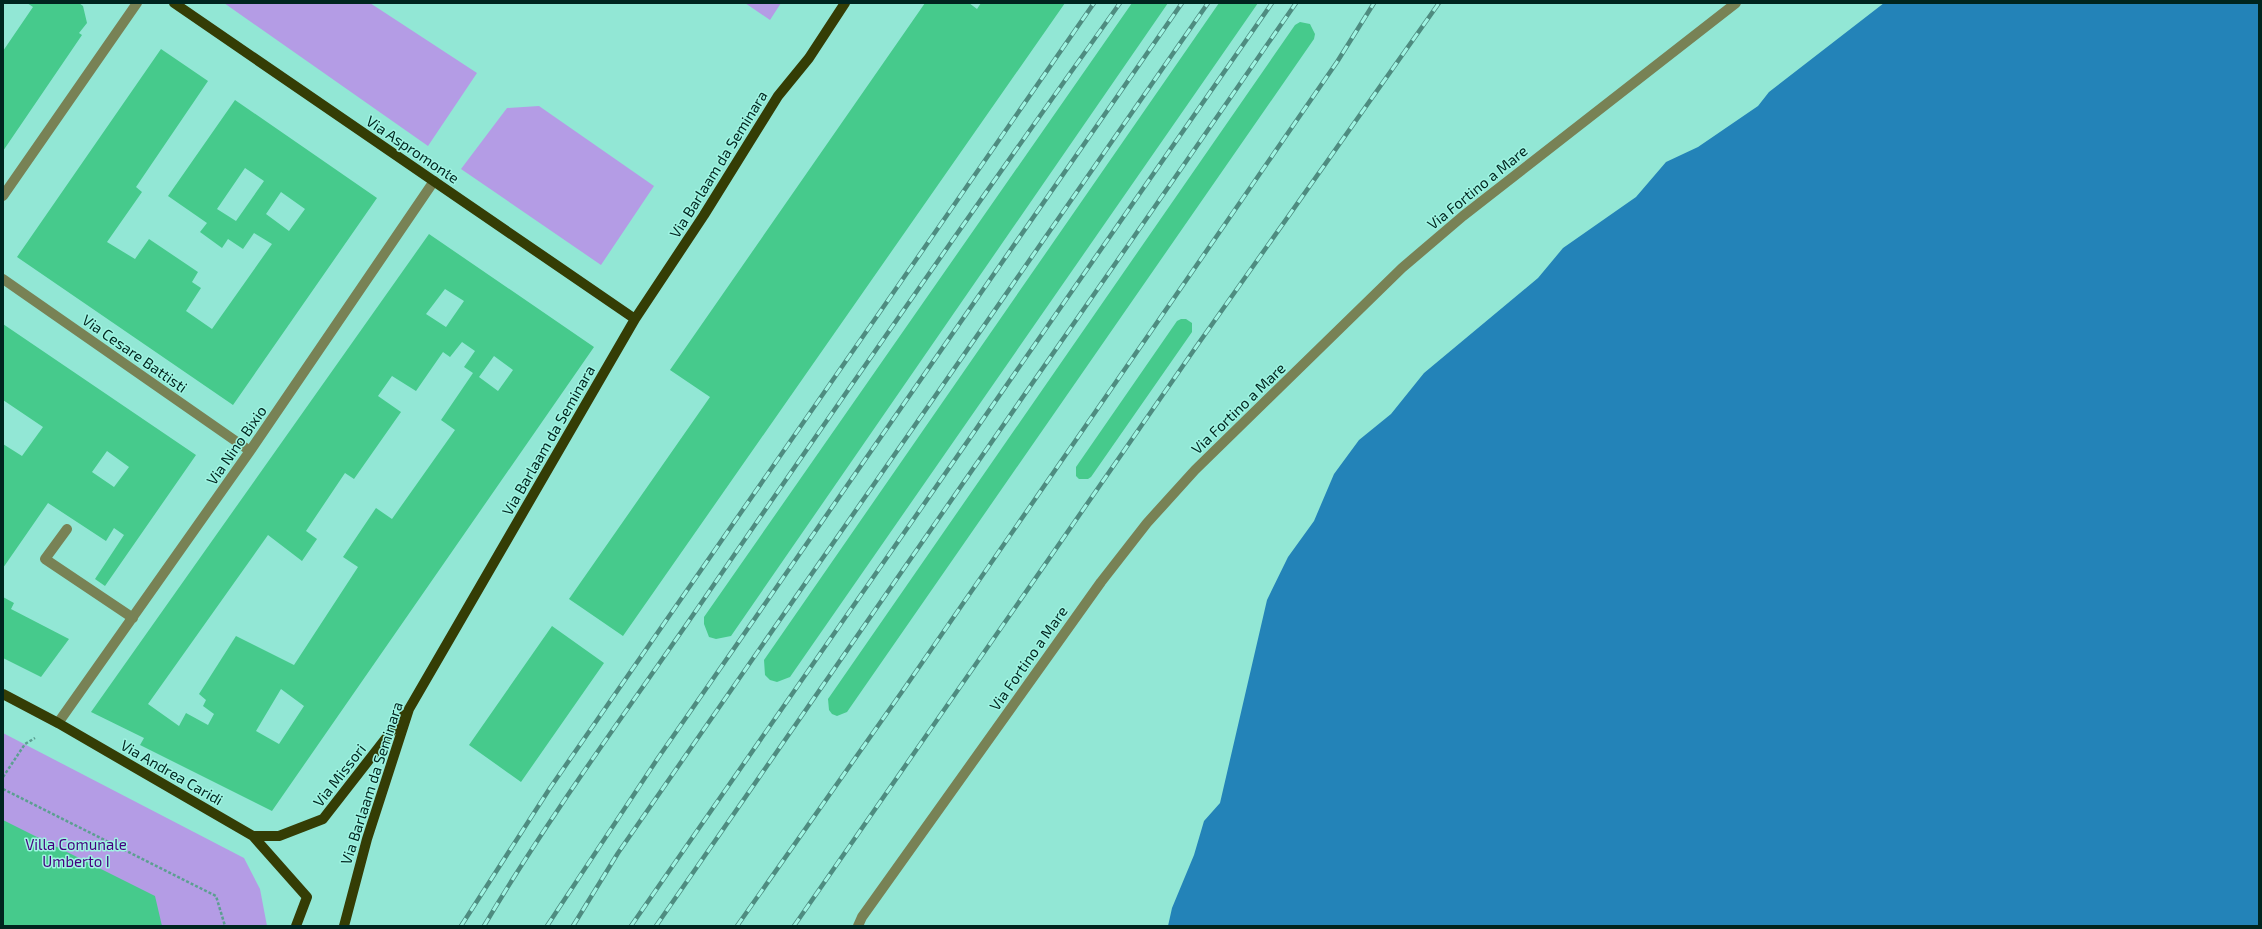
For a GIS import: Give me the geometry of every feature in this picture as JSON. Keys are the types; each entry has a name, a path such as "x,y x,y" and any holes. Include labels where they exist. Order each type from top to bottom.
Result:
{"main road":[{"name":"Via Aspromonte","path":"174,3 635,319"},
{"name":"Via Barlaam da Seminara","path":"344,926 367,839 408,709 635,319 704,216 778,96 809,58 845,3"},
{"name":"Via Andrea Caridi","path":"3,694 253,836 308,897 296,926"},
{"name":"Via Missori","path":"253,836 279,836 323,820 408,709"}],"street":[{"path":"3,196 137,3"},
{"name":"Via Fortino a Mare","path":"858,926 862,917 1101,582 1147,523 1195,470 1402,268 1457,221 1736,3"},
{"name":"Via Nino Bixio","path":"58,724 250,451 434,181"},
{"name":"Via Cesare Battisti","path":"3,279 250,451"},
{"path":"67,529 45,559 133,618"}],"path":[{"path":"3,777 25,744"},
{"path":"3,789 216,896 225,926"}],"green space":[{"path":"224,3 370,3 477,73 428,146"},
{"path":"745,3 781,3 770,20"},
{"path":"539,106 654,186 601,265 461,169 507,108"},
{"name":"Villa Comunale Umberto I","path":"3,733 244,858 260,889 267,926 3,926"}],"water":[{"path":"1884,3 2259,3 2259,926 1168,926 1172,908 1194,855 1204,821 1220,803 1267,600 1288,557 1314,521 1334,474 1359,440 1391,414 1424,373 1538,278 1563,248 1636,197 1666,162 1698,147 1758,106 1769,92"}],"building":[{"path":"27,3 79,3 83,6 87,23 79,33 82,35 3,151 3,51 33,7"},
{"path":"925,3 969,3 977,9 981,3 1065,3 623,636 569,599 710,397 670,370"},
{"path":"1132,3 1168,3 731,636 716,639 709,637 704,624 704,617"},
{"path":"1219,3 1258,3 790,677 777,682 770,680 765,675 764,660"},
{"path":"1300,22 1310,24 1315,34 1314,39 847,712 837,716 832,714 829,710 828,699 1295,25"},
{"path":"161,49 208,81 136,187 142,192 107,242 135,259 149,239 198,272 192,282 201,288 186,311 212,329 272,244 254,233 243,249 228,239 222,248 200,232 207,223 168,196 235,100 377,198 233,405 17,257","holes":["245,168 264,181 236,221 217,209","281,192 305,209 289,231 266,214"]},
{"path":"429,234 594,347 272,811 140,745 144,738 91,712","holes":["445,289 464,301 446,327 426,314","462,342 475,351 464,367 473,373 441,420 455,430 392,519 376,508 343,557 358,567 294,665 236,636 199,694 206,700 203,706 214,714 208,725 186,713 179,726 148,704 268,535 302,561 317,539 306,531 345,473 354,479 401,412 378,396 392,376 416,391 443,352 450,357","494,356 513,370 498,391 479,377","281,689 304,706 279,744 256,731"]},
{"path":"1186,319 1192,323 1192,332 1091,477 1088,479 1079,479 1076,476 1076,467 1177,321"},
{"path":"3,324 196,455 105,586 95,579 124,535 114,528 106,541 48,503 3,568 3,444 22,456 43,427 3,400","holes":["107,451 129,467 114,487 92,472"]},
{"path":"3,597 14,603 11,609 69,639 41,677 3,658"},
{"path":"552,626 604,663 521,782 469,745"},
{"path":"3,820 155,896 162,926 3,926"}],"railway":[{"path":"461,926 550,788 1094,3"},
{"path":"484,926 536,842 591,761 910,300 1120,3"},
{"path":"547,926 658,758 1182,3"},
{"path":"573,926 618,853 1208,3"},
{"path":"631,926 1272,3"},
{"path":"656,926 1296,3"},
{"path":"737,926 906,686 1337,62 1374,3"},
{"path":"794,926 1196,347 1439,3"}]}
